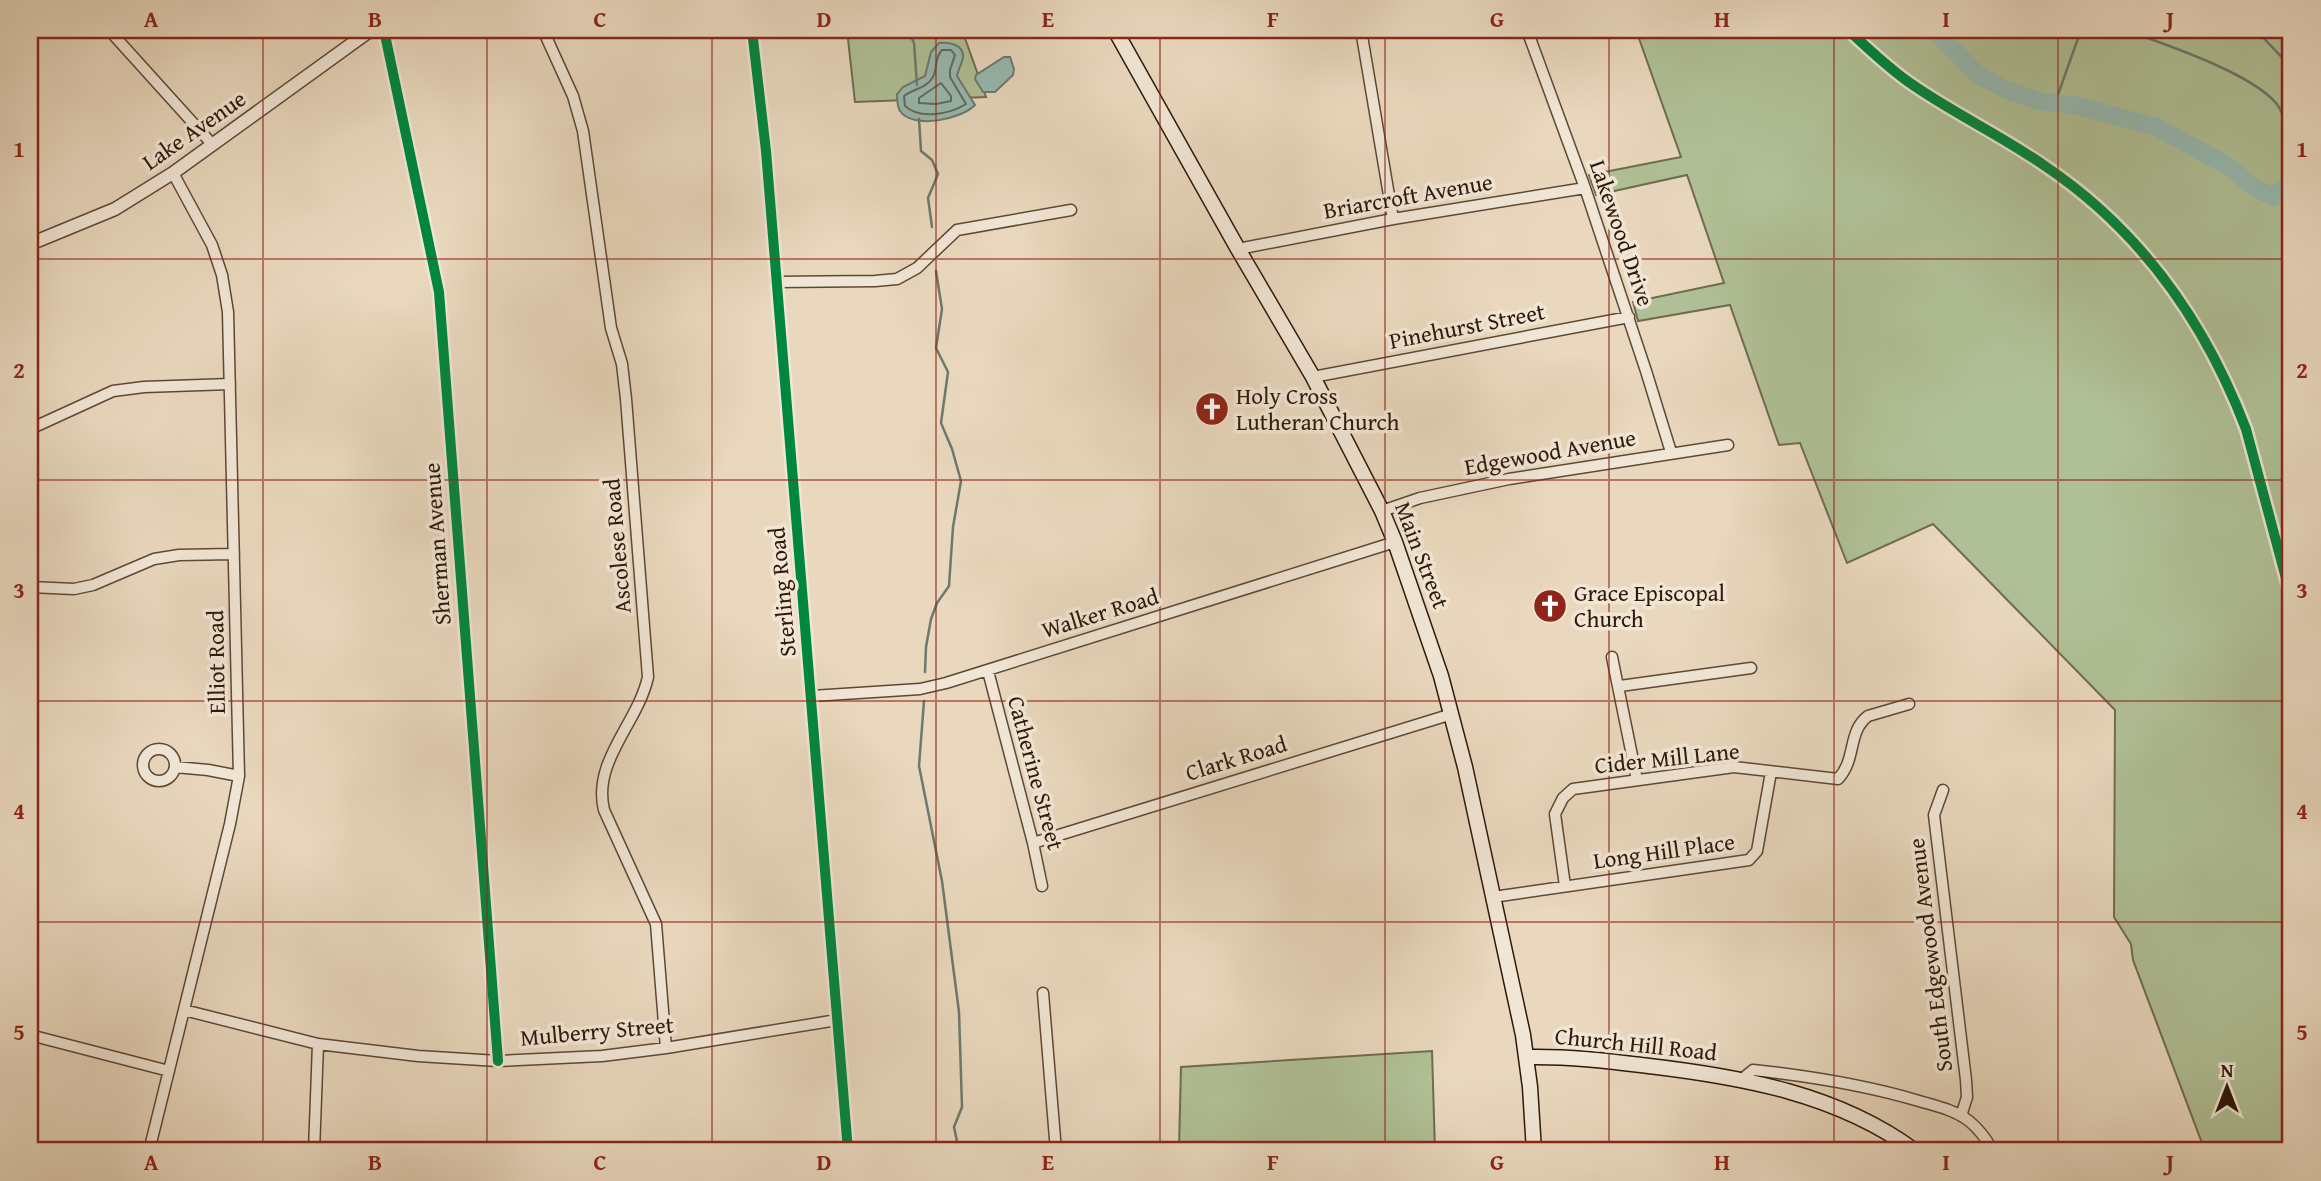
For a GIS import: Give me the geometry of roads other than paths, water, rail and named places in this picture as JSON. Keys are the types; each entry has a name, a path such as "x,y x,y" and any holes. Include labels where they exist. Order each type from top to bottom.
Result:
{"main road":[{"name":"Main Street","path":"1115,30 1313,377 1382,511 1395,542 1418,604 1452,714 1526,1057 1534,1151"},
{"name":"Church Hill Road","path":"1526,1057 1619,1062 1742,1079 1835,1107 1916,1151"}],"street":[{"path":"109,30 212,144"},
{"name":"Lake Avenue","path":"31,241 115,209 173,173 371,30"},
{"name":"Sherman Avenue","path":"384,30 439,292 498,1061"},
{"name":"Ascolese Road","path":"543,30 573,96 587,149 611,328 622,364 625,387 648,677 641,700 605,771 601,798 656,924 666,1048"},
{"name":"Sterling Road","path":"752,30 766,151 848,1151"},
{"path":"1362,30 1393,219"},
{"name":"Lakewood Drive","path":"1527,30 1586,188 1671,452"},
{"name":"Elliot Road","path":"149,1151 239,776 228,312 222,275 212,245 173,173"},
{"name":"Briarcroft Avenue","path":"1238,249 1393,219 1586,188"},
{"path":"776,282 897,279 917,268 957,230 1071,210"},
{"name":"Pinehurst Street","path":"1313,377 1629,317"},
{"path":"30,429 113,391 144,387 230,384"},
{"name":"Edgewood Avenue","path":"1382,511 1459,489 1671,452 1728,445"},
{"name":"Walker Road","path":"812,696 920,689 988,671 1395,542"},
{"path":"30,587 74,589 93,585 154,559 179,555 234,554"},
{"path":"1612,657 1637,780"},
{"path":"1620,686 1751,668"},
{"name":"Catherine Street","path":"988,671 1042,886"},
{"name":"Cider Mill Lane","path":"1565,886 1555,814 1563,798 1573,789 1734,767 1838,779 1848,769 1857,727 1863,720 1868,716 1909,704"},
{"name":"Clark Road","path":"1033,843 1452,714"},
{"path":"175,767 239,776"},
{"name":"Long Hill Place","path":"1493,897 1749,860 1757,851 1771,772"},
{"name":"South Edgewood Avenue","path":"1943,790 1934,815 1966,1080 1967,1097 1961,1116"},
{"path":"1043,993 1056,1151"},
{"name":"Mulberry Street","path":"184,1010 318,1044 418,1056 498,1061 601,1056 837,1020"},
{"path":"30,1035 169,1071"},
{"path":"314,1151 318,1044"},
{"name":"Church Hill Road","path":"1742,1079 1753,1070 1879,1089 1961,1116 1975,1126 1993,1151"}],"water":[{"path":"939,43 951,44 961,49 963,57 957,76 975,105 960,115 949,118 926,121 906,117 899,109 897,94 903,87 925,76 931,52"},
{"path":"1004,57 1010,57 1013,75 995,92 983,92 975,79 976,75"}],"waterway":[{"path":"908,30 914,43 917,85"},
{"path":"1934,30 1978,75 2007,90 2042,102 2074,105 2156,127 2225,164 2254,187 2273,197 2286,186 2291,188"},
{"path":"2055,103 2081,30"},
{"path":"2125,30 2205,60 2246,80 2276,103 2291,137"},
{"path":"2256,30 2291,67"},
{"path":"919,119 921,151 932,160 938,174 928,198 932,227"},
{"path":"925,672 931,619 937,603 949,586 953,527 961,481 941,423 948,372 936,348 942,309 936,271"},
{"path":"924,701 919,766 942,881 959,1012 962,1107 954,1127 959,1151"}],"place":[{"name":"Holy Cross Lutheran Church","path":"1212,409"},
{"name":"Grace Episcopal Church","path":"1550,606"}]}
